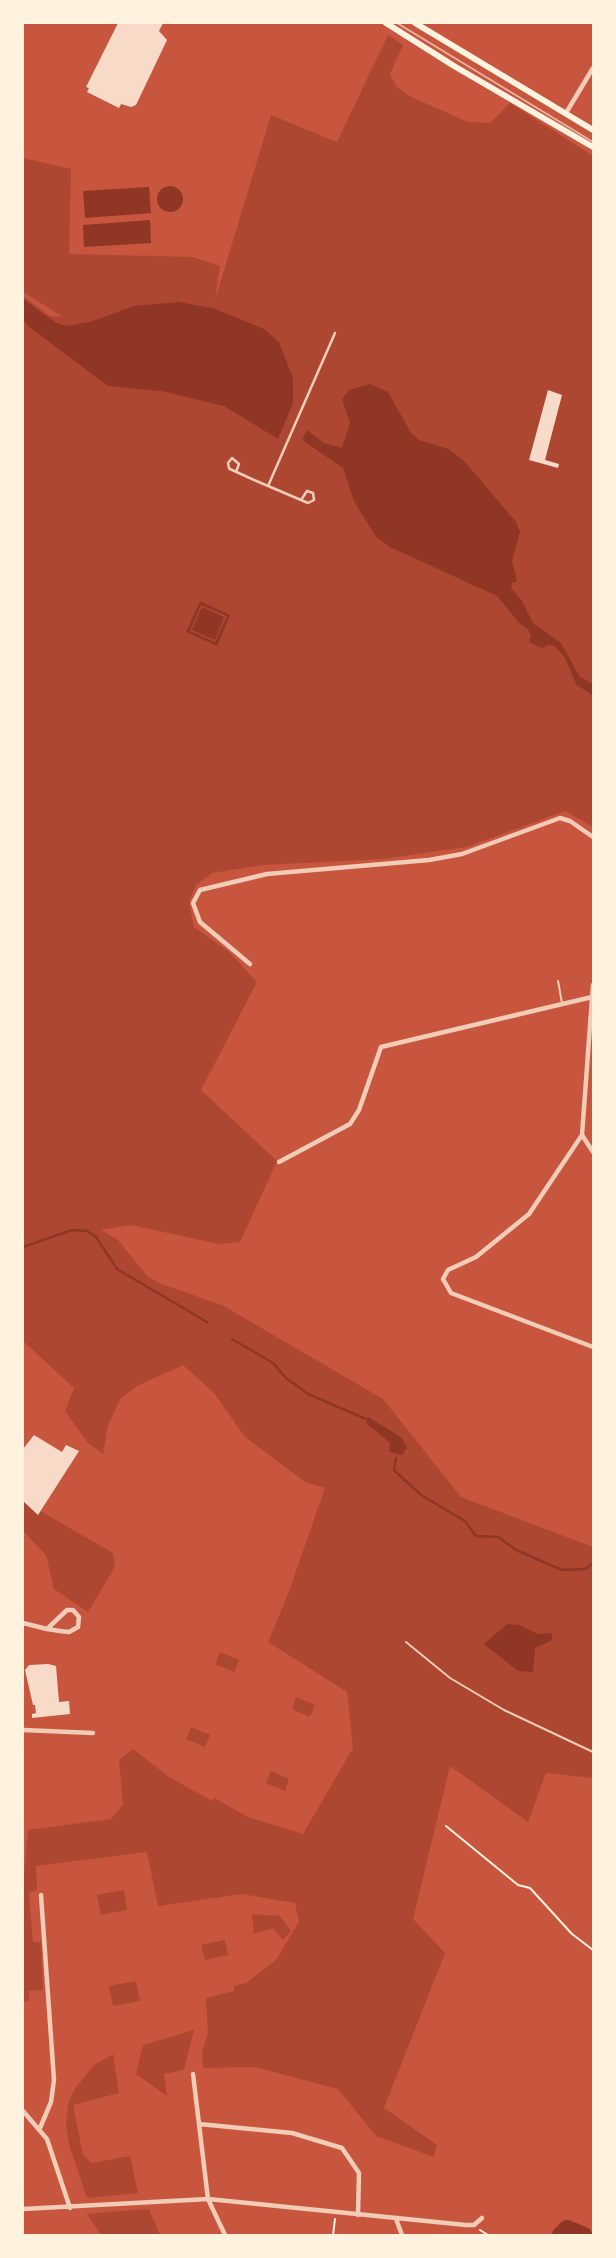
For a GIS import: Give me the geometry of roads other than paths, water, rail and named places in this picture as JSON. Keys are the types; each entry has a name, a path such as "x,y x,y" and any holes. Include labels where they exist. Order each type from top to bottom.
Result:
{"main road":[{"path":"386,23 593,147"},
{"path":"415,23 593,130"}],"street":[{"path":"566,113 593,68"},
{"path":"268,486 335,333"},
{"path":"236,472 301,500"},
{"path":"250,964 200,922 193,903 200,890 267,874 429,860 462,853 560,818 570,821 593,837"},
{"path":"593,985 582,1135 529,1213 476,1257 448,1270 443,1279 451,1293 593,1347"},
{"path":"279,1162 350,1124 359,1110 381,1047 592,997"},
{"path":"582,1135 593,1152"},
{"path":"23,1623 47,1629 73,1631 79,1620 75,1612 67,1610 47,1629"},
{"path":"23,1730 93,1733"},
{"path":"40,2128 51,2102 54,2080 41,1895"},
{"path":"193,2074 208,2199 225,2235"},
{"path":"23,2111 40,2128 53,2153 70,2208"},
{"path":"199,2124 254,2127 292,2133 342,2148 359,2173 358,2215"},
{"path":"23,2209 208,2199 474,2225 482,2218"},
{"path":"396,2219 402,2235"}],"lane":[{"path":"558,981 562,1004"},
{"path":"406,1642 450,1678 493,1704 593,1752"}],"waterway":[{"path":"23,1247 72,1230 87,1231 96,1237 117,1269 207,1322"},
{"path":"232,1339 273,1363 286,1378 308,1394 366,1419"},
{"path":"396,1458 394,1470 421,1495 465,1521 476,1536 498,1537 516,1550 562,1570 585,1569 593,1563"},
{"path":"560,2235 567,2228 584,2235"}],"tram line":[{"path":"397,23 593,142"}]}
